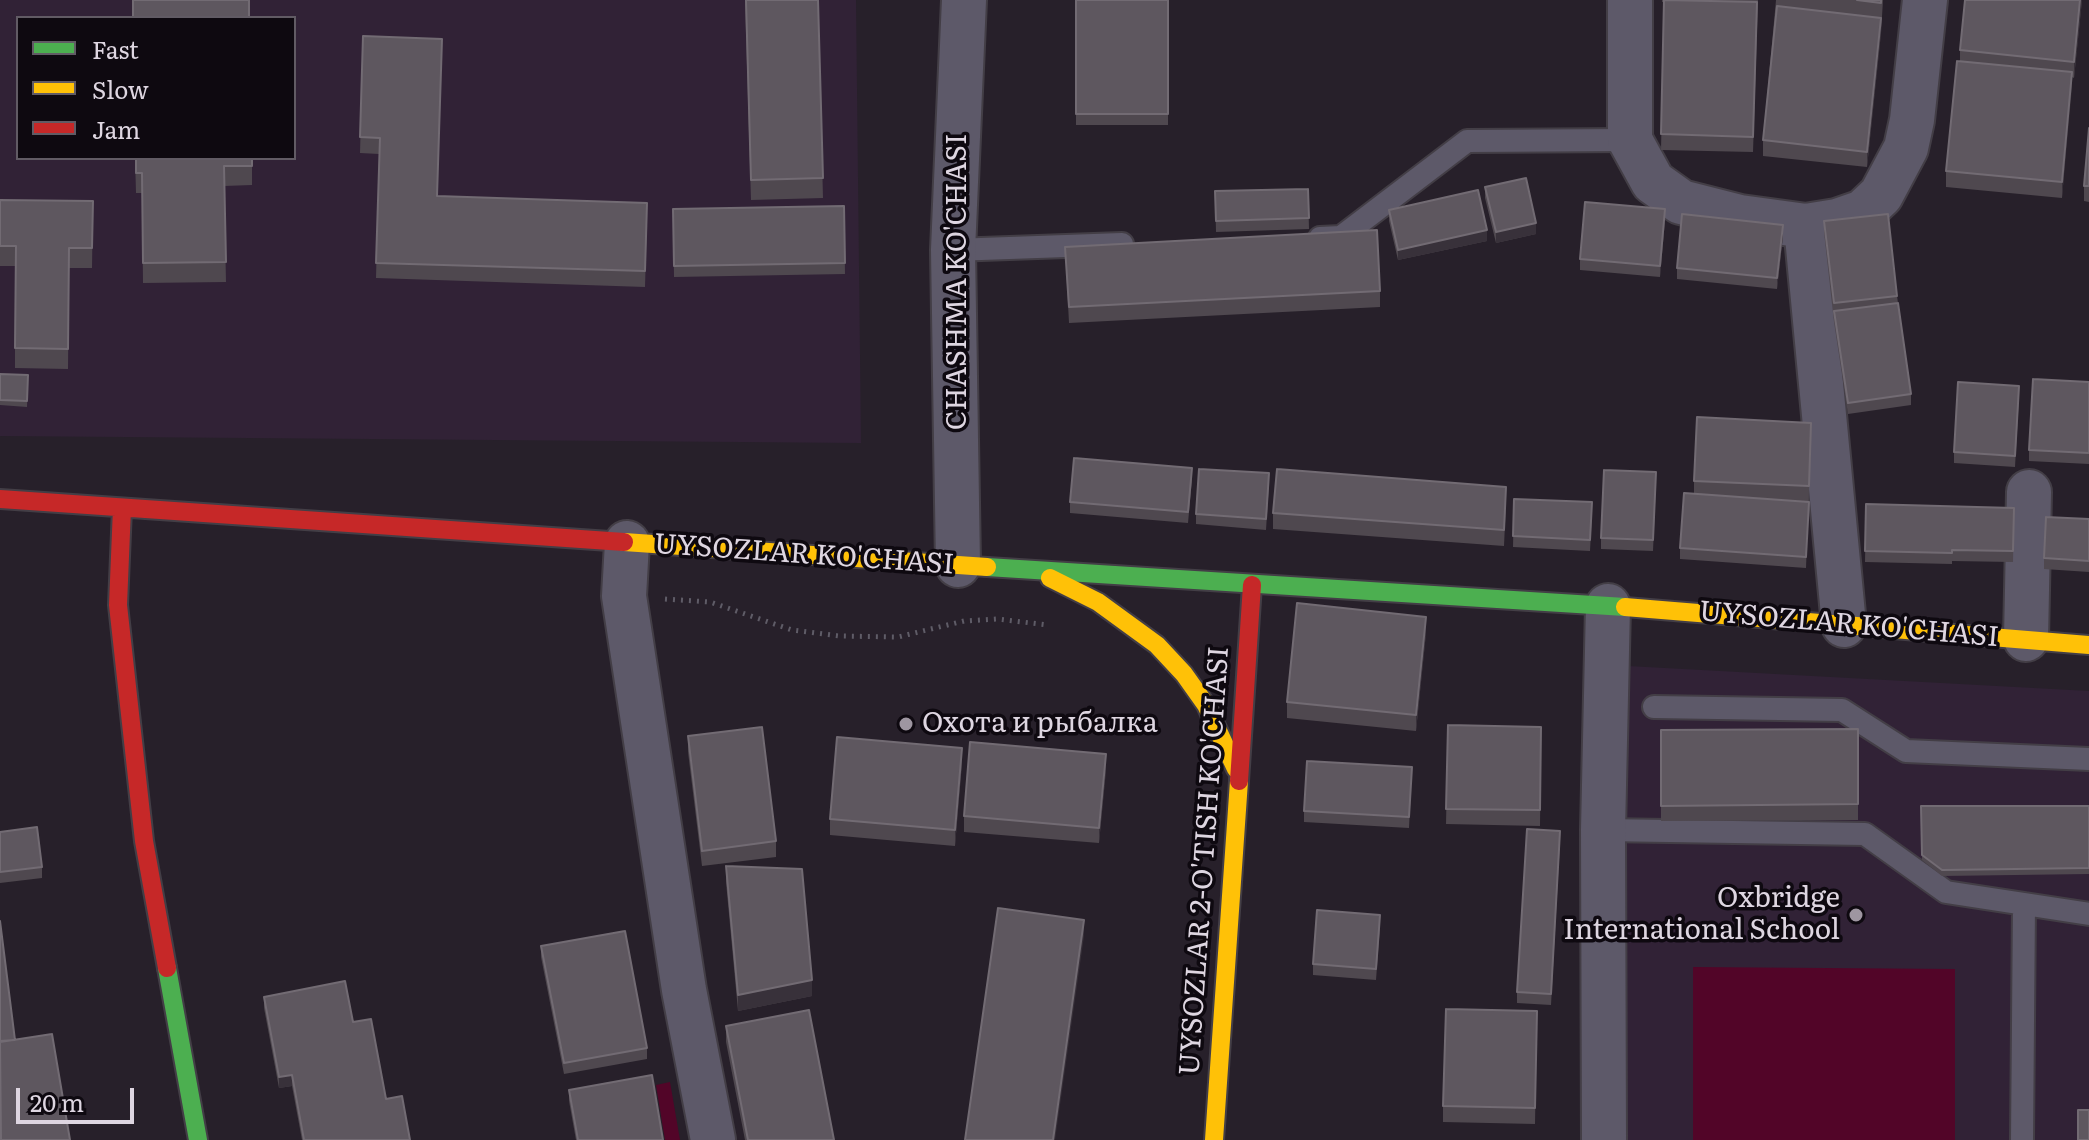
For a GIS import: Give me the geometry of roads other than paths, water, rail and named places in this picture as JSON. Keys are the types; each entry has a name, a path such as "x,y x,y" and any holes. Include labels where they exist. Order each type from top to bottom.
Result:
{"main road":[{"name":"UYSOZLAR KO'CHASI","path":"0,499 1025,570 1608,606 2089,645"},
{"path":"122,508 118,605 144,841 198,1140"},
{"path":"1025,570 1063,582 1128,622 1157,645 1184,674 1206,705 1239,777"},
{"name":"UYSOZLAR 2-O'TISH KO'CHASI","path":"1214,1140 1252,585"}],"street":[{"name":"CHASHMA KO'CHASI","path":"958,565 953,250 964,0"},
{"path":"1630,0 1630,140 1653,182 1681,202 1740,217 1806,226 1837,221 1863,212 1881,195 1906,148 1925,0"},
{"path":"1806,226 1844,625"},
{"path":"2026,639 2029,492"},
{"path":"627,543 624,596 684,990 713,1140"},
{"path":"1604,1140 1603,830 1608,606"}],"lane":[{"path":"1294,238 1341,237 1467,141 1630,140"},
{"path":"953,250 1139,244"},
{"path":"1654,707 1842,710 1906,751 2089,759"},
{"path":"1603,830 1865,834 1946,892 2089,914"},
{"path":"2022,1140 2024,904"}],"place":[{"name":"Охота и рыбалка","path":"906,724"},
{"name":"Oxbridge International School","path":"1856,915"}]}
